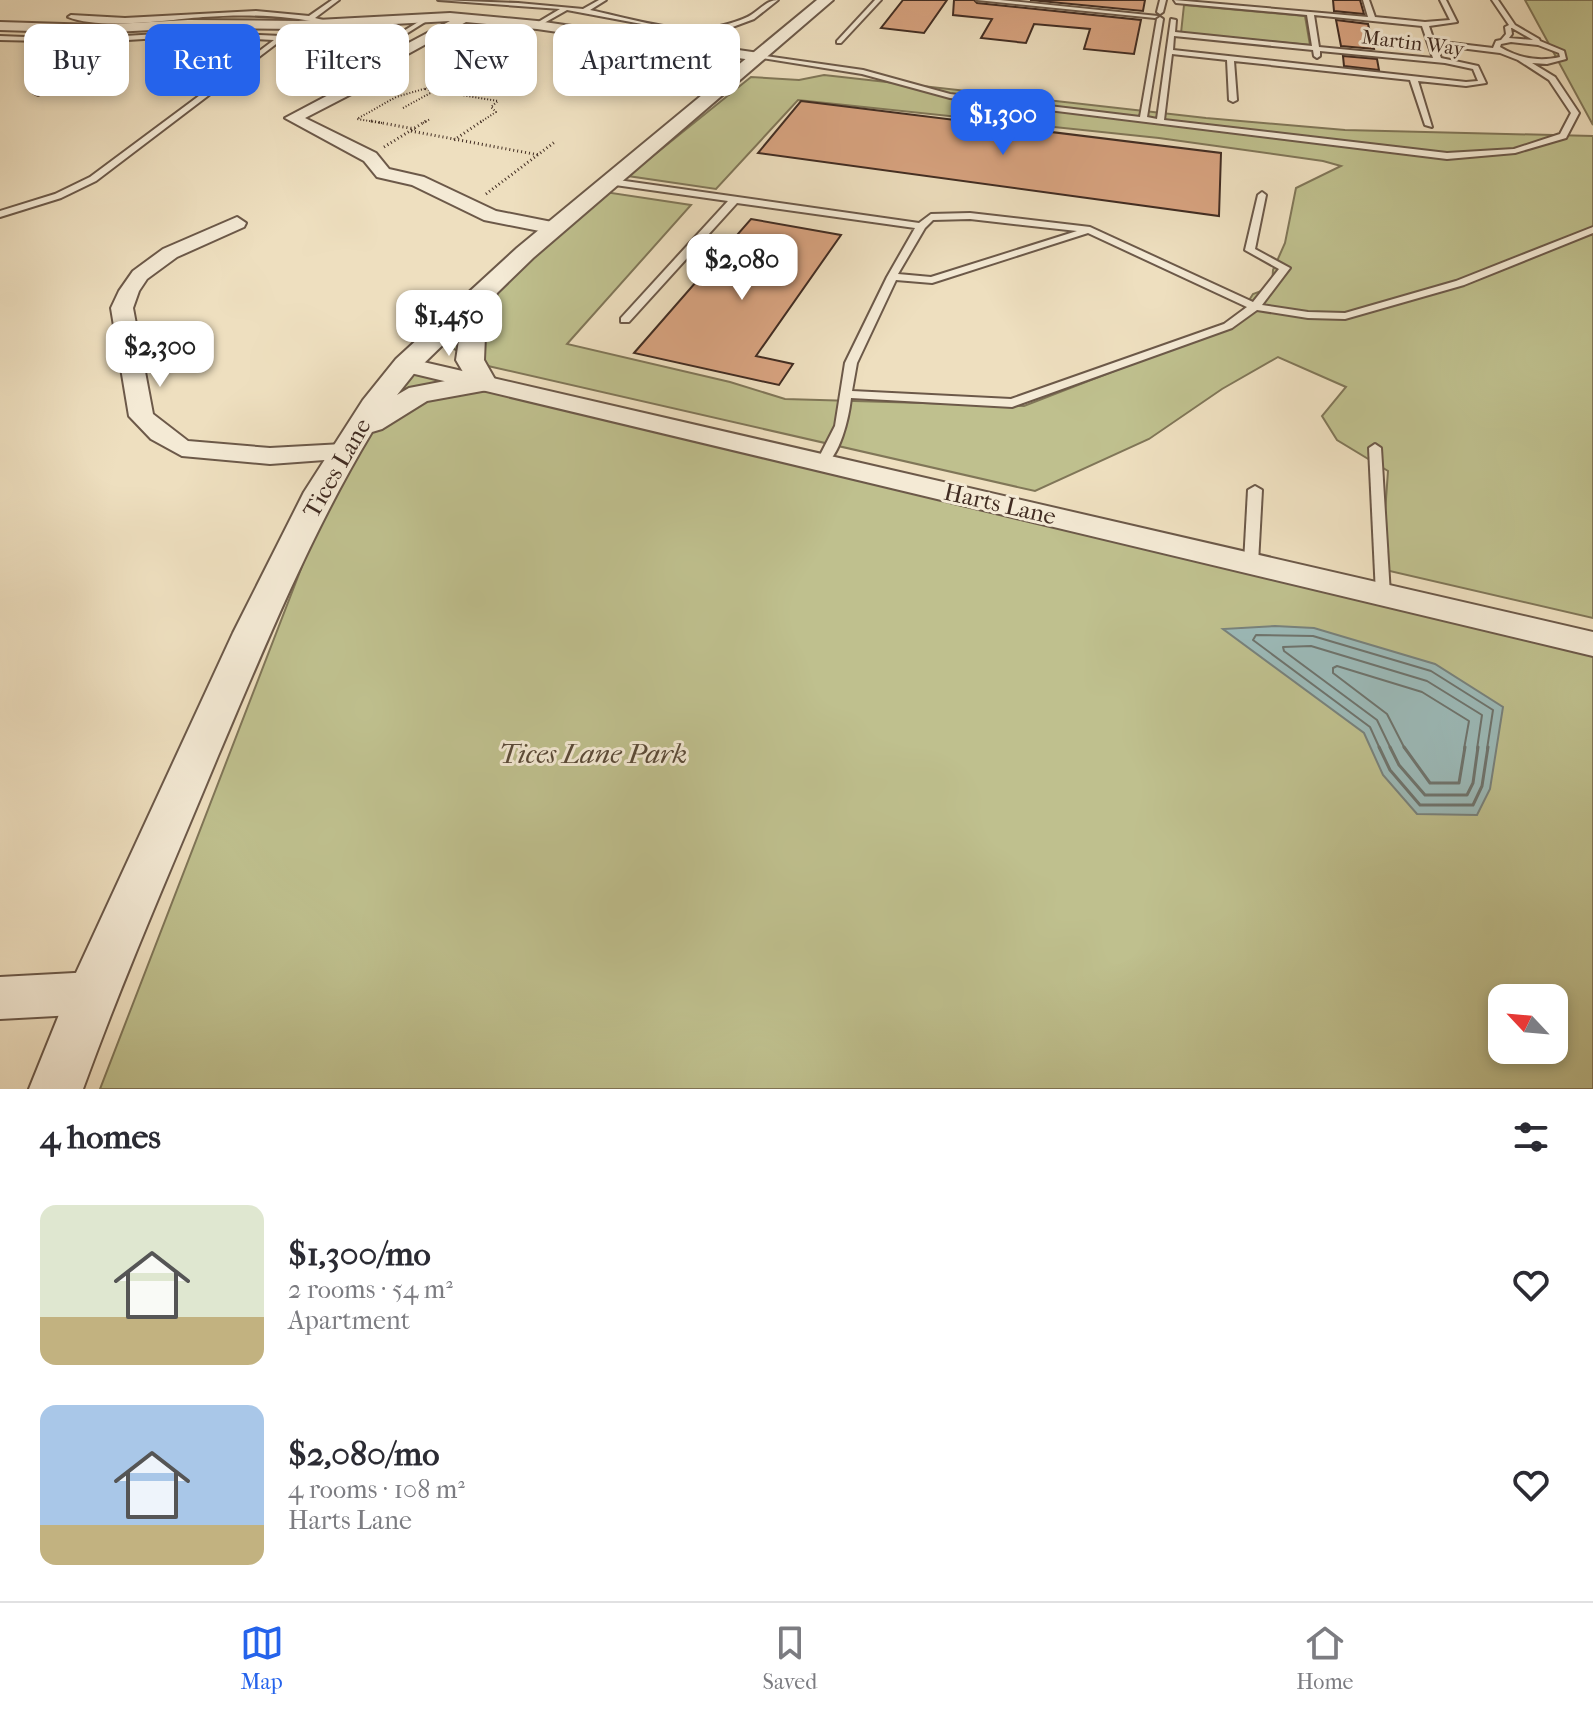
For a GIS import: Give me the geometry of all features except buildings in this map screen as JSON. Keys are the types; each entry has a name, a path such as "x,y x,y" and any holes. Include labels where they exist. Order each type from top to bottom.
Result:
{"street":[{"name":"Tices Lane","path":"56,1089 93,993 252,633 348,443 406,365 486,290 826,0"},
{"path":"129,30 188,24 329,23 430,17 527,24"},
{"path":"466,18 372,68 358,85 293,118 365,155 383,173 418,181 491,216 555,228"},
{"path":"537,25 553,27"},
{"path":"0,26 24,28"},
{"path":"740,54 759,57"},
{"path":"237,223 170,253 140,275 122,308 141,416 160,434 182,448 270,456 348,443 419,394 483,383 470,360 472,336 486,290"},
{"name":"Harts Lane","path":"406,365 1593,644"},
{"path":"0,998 93,993"}],"lane":[{"path":"301,24 336,0"},
{"path":"441,0 564,5 582,12 692,30 722,29 760,15 775,0"},
{"path":"582,12 603,0"},
{"path":"839,42 878,0"},
{"path":"980,0 1158,15"},
{"path":"1017,0 1174,17"},
{"path":"1143,121 1158,15 1163,0"},
{"path":"1160,123 1176,0 1251,4 1425,24 1454,22 1443,0"},
{"path":"1366,0 1372,19"},
{"path":"1495,0 1513,26 1565,55 1553,61 1518,57"},
{"path":"537,25 564,5"},
{"path":"71,17 116,21 223,13 305,21"},
{"path":"1310,13 1319,68"},
{"path":"329,23 328,34 390,42 430,17"},
{"path":"111,24 116,21"},
{"path":"1425,24 1438,61"},
{"path":"1500,45 1509,34 1508,27 1513,26"},
{"path":"129,34 276,38"},
{"name":"Martin Way","path":"1154,57 1230,58 1482,83 1476,67 1438,61 1171,34"},
{"path":"0,38 24,37"},
{"path":"1431,40 1549,45"},
{"path":"0,214 47,200 93,179 276,42"},
{"path":"759,57 838,67 950,96 1447,156 1515,151 1563,136 1575,113 1552,79 1500,45"},
{"path":"1230,58 1233,100"},
{"path":"1552,79 1553,61"},
{"path":"1413,78 1429,125"},
{"path":"611,182 921,226"},
{"path":"847,394 1012,403 1228,326 1255,307 1285,268 1250,250 1262,195"},
{"path":"625,320 734,200"},
{"path":"822,463 841,426 851,363 892,277 921,226 931,217 970,216 1090,230 1255,307 1332,316 1371,310 1460,283 1593,230"},
{"path":"892,277 932,280 1090,230"},
{"path":"1375,448 1383,594"},
{"path":"1251,563 1255,490"}],"path":[{"path":"425,88 418,93 396,97 357,119 539,155"},
{"path":"421,89 425,90"},
{"path":"403,108 426,96"},
{"path":"454,140 496,112 491,107 498,101 466,96"},
{"path":"365,155 430,119"},
{"path":"459,203 485,195 556,141"}],"green space":[{"path":"1525,0 1593,0 1593,125"},
{"path":"1184,5 1305,16 1310,45 1181,33"},
{"path":"824,75 1206,118 1345,130 1593,136 1593,618 1381,569 1388,471 1337,440 1322,416 1346,387 1278,357 1222,389 1149,439 1035,491 488,366 438,341 605,192 691,205 567,344 730,382 785,399 1024,406 1233,325 1253,294 1272,287 1273,270 1285,243 1296,188 1341,166 1159,138 798,100 716,189 628,176 727,96 740,96 740,86 751,77 799,80"},
{"name":"Tices Lane Park","path":"406,365 1593,644 1593,1089 100,1089 338,473"}],"water":[{"path":"1275,626 1314,628 1435,664 1503,707 1490,789 1477,815 1417,814 1383,775 1364,733 1223,629"}]}
